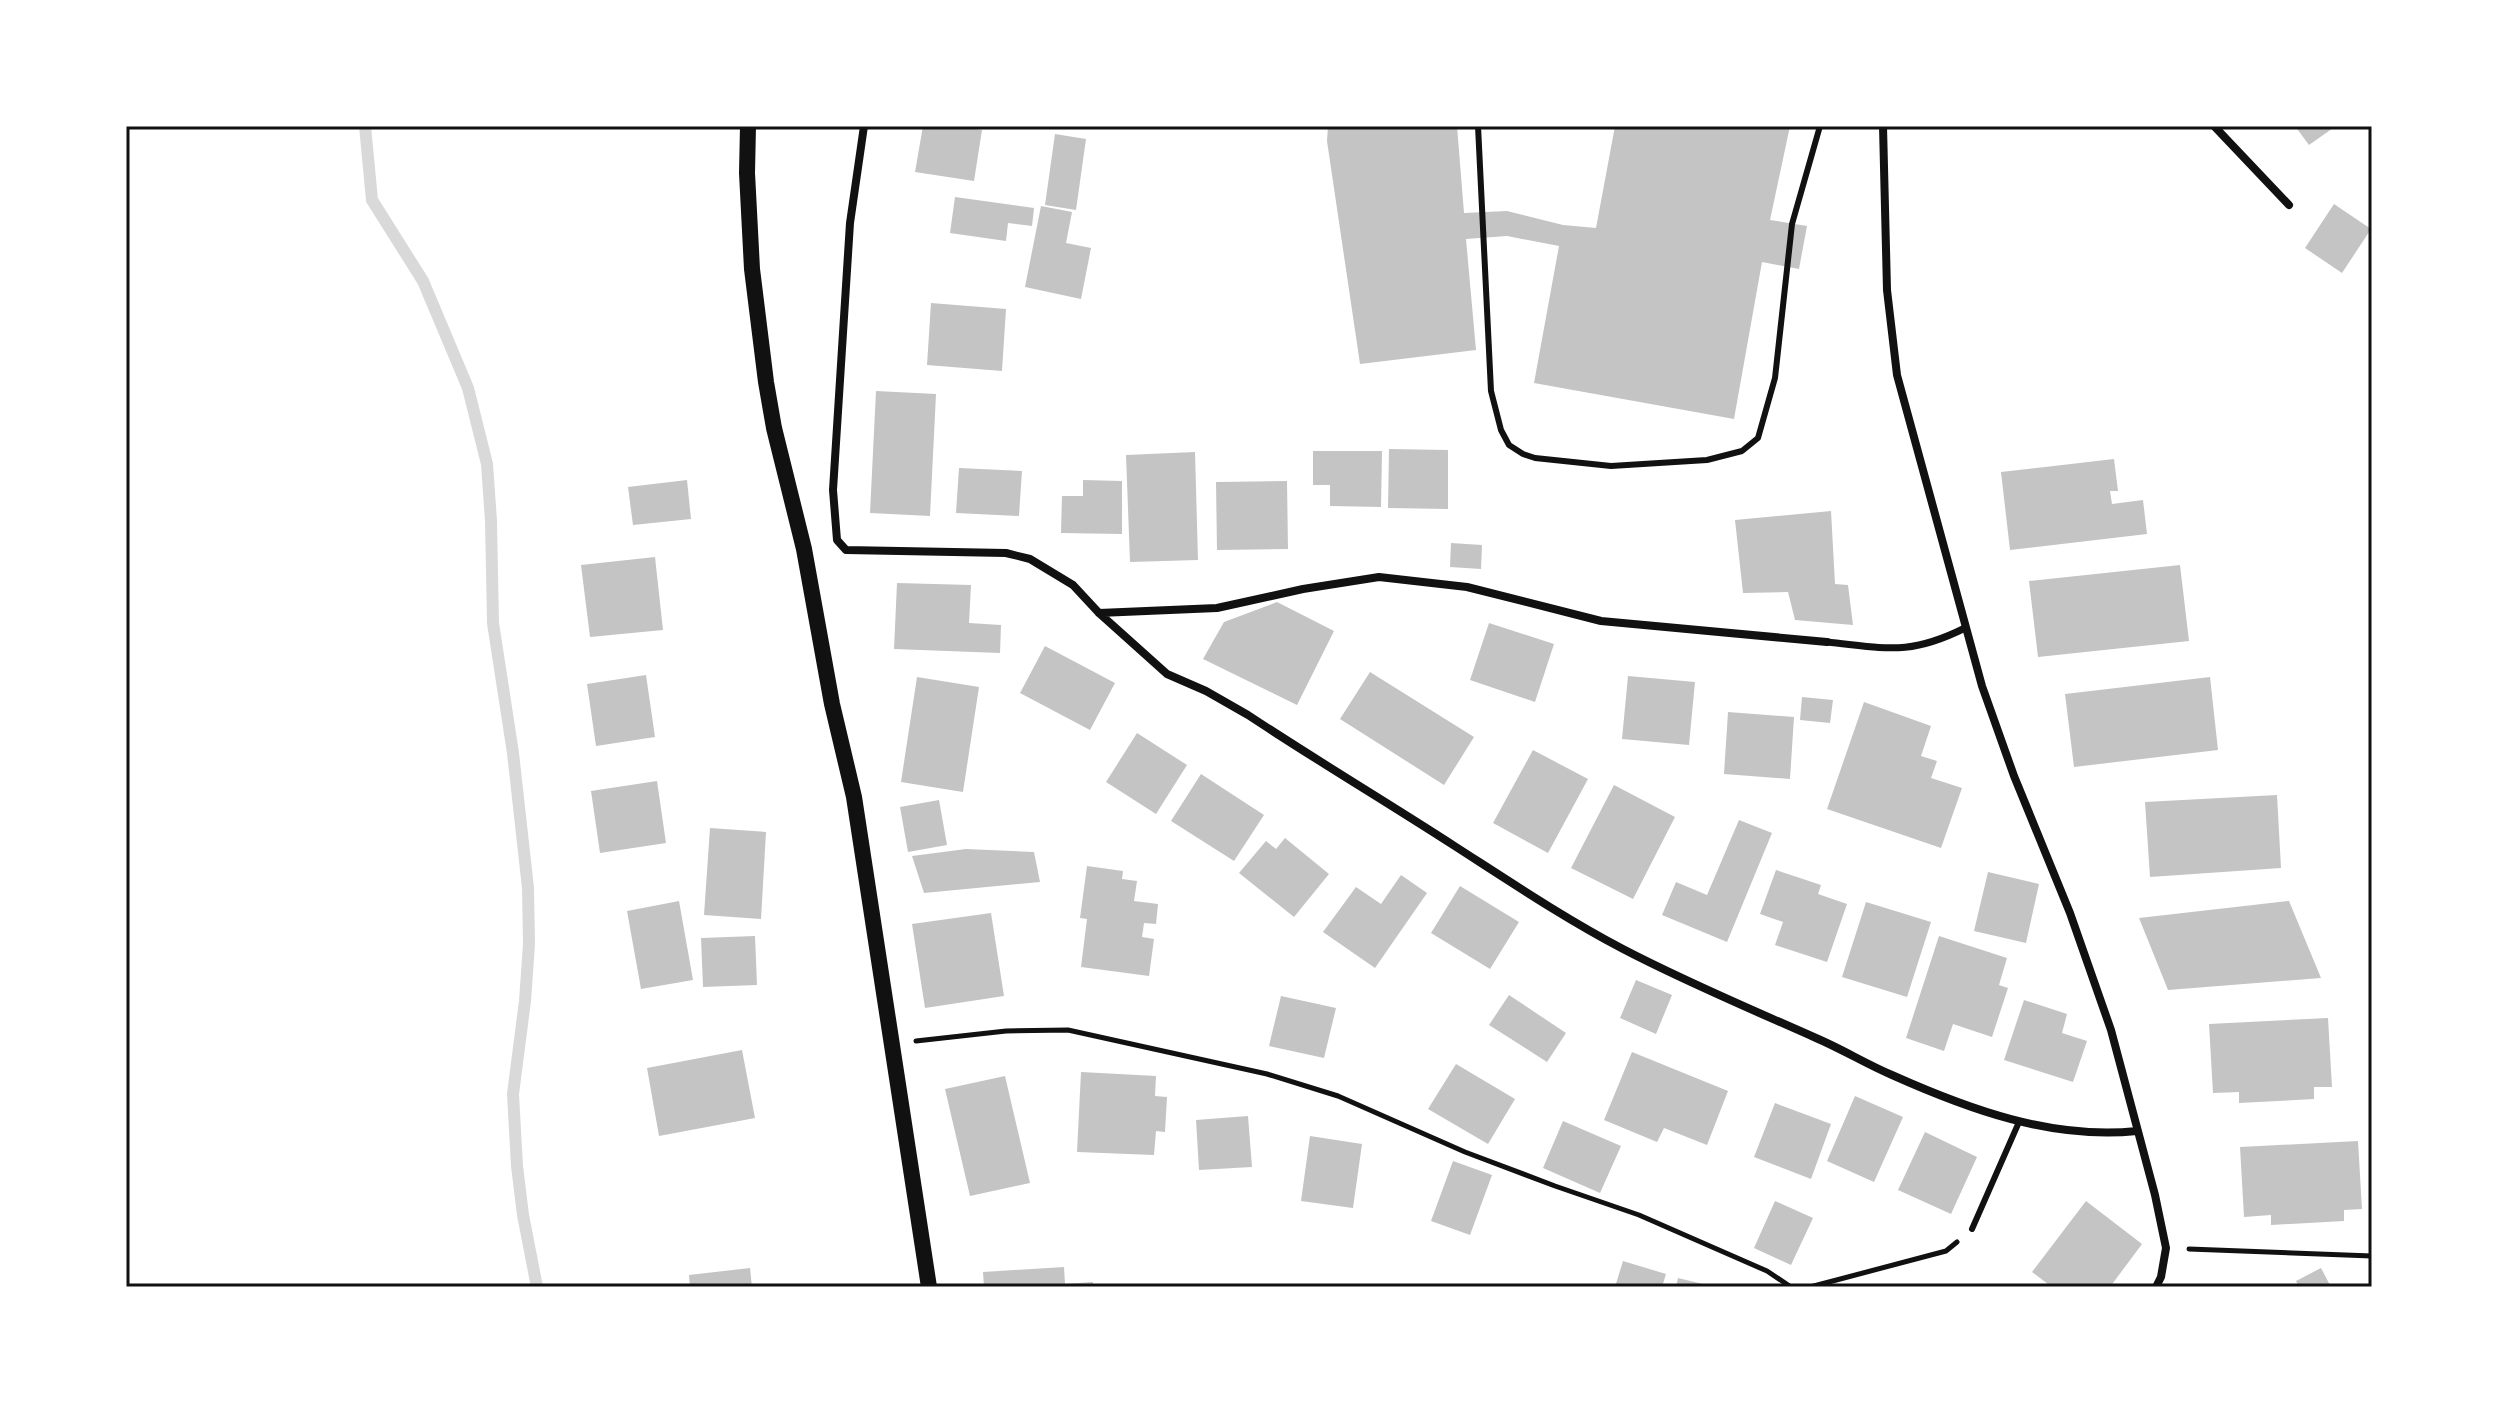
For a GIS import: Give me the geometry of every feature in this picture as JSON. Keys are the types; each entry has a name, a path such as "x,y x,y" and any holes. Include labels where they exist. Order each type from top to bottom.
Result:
{"main road":[{"path":"748,126 752,269 769,397 785,478 804,549 832,704 854,797 929,1287"}],"street":[{"path":"864,126 850,223 833,490 837,540 846,550 1006,553 1030,559 1073,585 1099,613 1167,674 1206,691 1248,715 1346,780 1583,927 1699,988 1818,1039 1891,1075 2019,1122 2108,1134 2137,1131"},
{"path":"1883,126 1887,290 1897,375 1982,686 2070,913 2111,1030 2166,1248 2156,1287"},
{"path":"2214,126 2289,205"},
{"path":"1099,613 1217,608 1303,589 1379,577 1467,587 1601,621 1890,650 1932,644 1965,628"}],"lane":[{"path":"1478,126 1491,391 1501,430 1509,445 1535,458 1611,466 1707,460 1742,451 1758,438 1775,378 1792,224 1820,126"},
{"path":"1972,1229 2019,1122"}],"path":[{"path":"912,1041 1006,1031 1068,1030 1267,1074 1338,1096 1465,1152 1639,1215 1767,1271 1791,1287"},
{"path":"1810,1287 1946,1251 1972,1229"},
{"path":"2166,1248 2372,1256"}],"building":[{"path":"923,126 982,130 974,181 915,172"},
{"path":"1328,126 1457,126 1464,213 1507,211 1563,225 1596,228 1615,126 1790,126 1770,220 1807,226 1799,269 1762,262 1734,419 1534,383 1559,246 1507,236 1466,239 1476,350 1360,364 1327,141"},
{"path":"2295,126 2336,126 2309,145"},
{"path":"1055,134 1086,139 1076,210 1045,205"},
{"path":"955,197 1034,208 1032,226 1008,223 1006,241 950,233"},
{"path":"2334,204 2371,229 2342,273 2305,248"},
{"path":"1041,206 1072,212 1066,243 1091,248 1081,299 1025,287"},
{"path":"931,303 1006,309 1002,371 927,365"},
{"path":"876,391 936,394 930,516 870,513"},
{"path":"1389,449 1448,450 1448,509 1388,508"},
{"path":"1313,451 1382,451 1381,507 1330,506 1330,485 1313,485"},
{"path":"1195,452 1198,560 1130,562 1126,455"},
{"path":"2114,459 2118,491 2110,491 2112,504 2143,500 2147,534 2010,550 2001,472"},
{"path":"959,468 1022,471 1019,516 956,513"},
{"path":"687,480 691,519 633,525 628,487"},
{"path":"1083,480 1122,481 1122,534 1061,533 1062,496 1083,496"},
{"path":"1287,481 1288,549 1217,550 1216,482"},
{"path":"1831,511 1835,584 1848,585 1853,625 1795,620 1788,592 1743,593 1735,520"},
{"path":"1451,543 1482,545 1481,569 1450,567"},
{"path":"655,557 663,630 590,637 581,565"},
{"path":"2180,565 2189,641 2038,657 2029,581"},
{"path":"897,583 971,585 969,623 1001,625 1000,653 894,649"},
{"path":"1277,602 1334,631 1297,705 1203,659 1224,622"},
{"path":"1489,623 1554,644 1535,702 1470,680"},
{"path":"1045,646 1115,683 1090,730 1020,693"},
{"path":"1370,672 1474,737 1444,785 1340,719"},
{"path":"646,675 655,737 596,746 587,684"},
{"path":"1628,676 1695,682 1689,745 1622,739"},
{"path":"917,677 979,687 963,792 901,782"},
{"path":"2210,677 2218,750 2074,767 2065,694"},
{"path":"1802,697 1833,700 1830,723 1800,720"},
{"path":"1864,702 1931,726 1921,756 1937,761 1931,778 1962,788 1941,848 1827,809"},
{"path":"1728,712 1794,717 1790,779 1724,774"},
{"path":"1137,733 1187,765 1156,814 1106,782"},
{"path":"1533,750 1588,779 1548,853 1493,823"},
{"path":"1201,774 1264,815 1234,861 1171,821"},
{"path":"657,781 666,843 600,853 591,791"},
{"path":"1614,785 1675,817 1633,899 1571,868"},
{"path":"2277,795 2281,868 2150,877 2145,802"},
{"path":"939,800 947,845 908,852 900,807"},
{"path":"1739,820 1772,833 1727,942 1662,915 1676,882 1707,895"},
{"path":"710,828 766,832 761,919 704,915"},
{"path":"1285,838 1329,874 1294,917 1239,873 1266,841 1276,849"},
{"path":"966,849 1034,852 1040,882 924,893 912,856"},
{"path":"1087,866 1123,871 1122,879 1137,881 1134,901 1158,904 1156,924 1144,923 1142,937 1154,939 1149,976 1081,967 1087,919 1080,918"},
{"path":"1776,870 1821,885 1818,894 1847,904 1827,962 1775,945 1783,922 1760,914"},
{"path":"1988,872 2039,884 2026,943 1974,931"},
{"path":"1401,875 1427,893 1375,968 1323,932 1356,887 1381,904"},
{"path":"1460,886 1519,922 1490,969 1431,933"},
{"path":"679,901 693,980 641,989 627,911"},
{"path":"2289,901 2321,978 2168,990 2139,918"},
{"path":"1866,902 1931,922 1907,997 1842,977"},
{"path":"991,913 1004,996 925,1008 912,924"},
{"path":"755,936 757,985 703,987 701,938"},
{"path":"1939,936 2007,958 1999,985 2008,988 1992,1037 1953,1024 1944,1051 1906,1038"},
{"path":"1636,980 1672,995 1656,1034 1620,1018"},
{"path":"1509,995 1566,1033 1547,1062 1489,1025"},
{"path":"1281,996 1336,1008 1324,1058 1269,1046"},
{"path":"2024,1000 2067,1014 2062,1033 2087,1041 2073,1082 2004,1060"},
{"path":"2328,1018 2332,1087 2314,1087 2314,1099 2239,1103 2239,1092 2213,1093 2209,1024"},
{"path":"742,1050 755,1118 659,1136 647,1068"},
{"path":"1632,1052 1728,1091 1707,1145 1664,1128 1657,1142 1604,1120"},
{"path":"1456,1064 1515,1099 1488,1144 1428,1109"},
{"path":"1081,1072 1156,1076 1155,1096 1167,1097 1165,1132 1156,1131 1154,1155 1077,1152"},
{"path":"1005,1076 1030,1183 970,1196 945,1089"},
{"path":"1855,1096 1903,1117 1874,1182 1827,1161"},
{"path":"1775,1103 1831,1124 1811,1179 1754,1157"},
{"path":"1248,1116 1252,1167 1199,1170 1196,1120"},
{"path":"1563,1121 1621,1146 1600,1193 1543,1168"},
{"path":"1925,1132 1977,1157 1951,1214 1898,1190"},
{"path":"1310,1136 1362,1144 1353,1208 1301,1201"},
{"path":"2358,1141 2362,1209 2344,1210 2344,1221 2271,1225 2271,1215 2244,1217 2240,1147"},
{"path":"1453,1161 1492,1175 1470,1235 1431,1221"},
{"path":"1775,1201 1813,1218 1791,1265 1754,1248"},
{"path":"2086,1201 2142,1244 2110,1287 2052,1287 2032,1272"},
{"path":"1623,1261 1666,1274 1662,1287 1615,1287"},
{"path":"1064,1267 1065,1284 1093,1282 1093,1287 984,1287 983,1272"},
{"path":"750,1268 752,1287 690,1287 689,1275"},
{"path":"2321,1268 2331,1287 2299,1287 2296,1281"},
{"path":"1678,1278 1711,1286 1711,1287 1676,1287"}],"waterway":[{"path":"365,126 372,200 423,281 468,388 487,464 493,623 513,753 528,888 529,944 525,1001 513,1094 523,1215 537,1287"}]}
